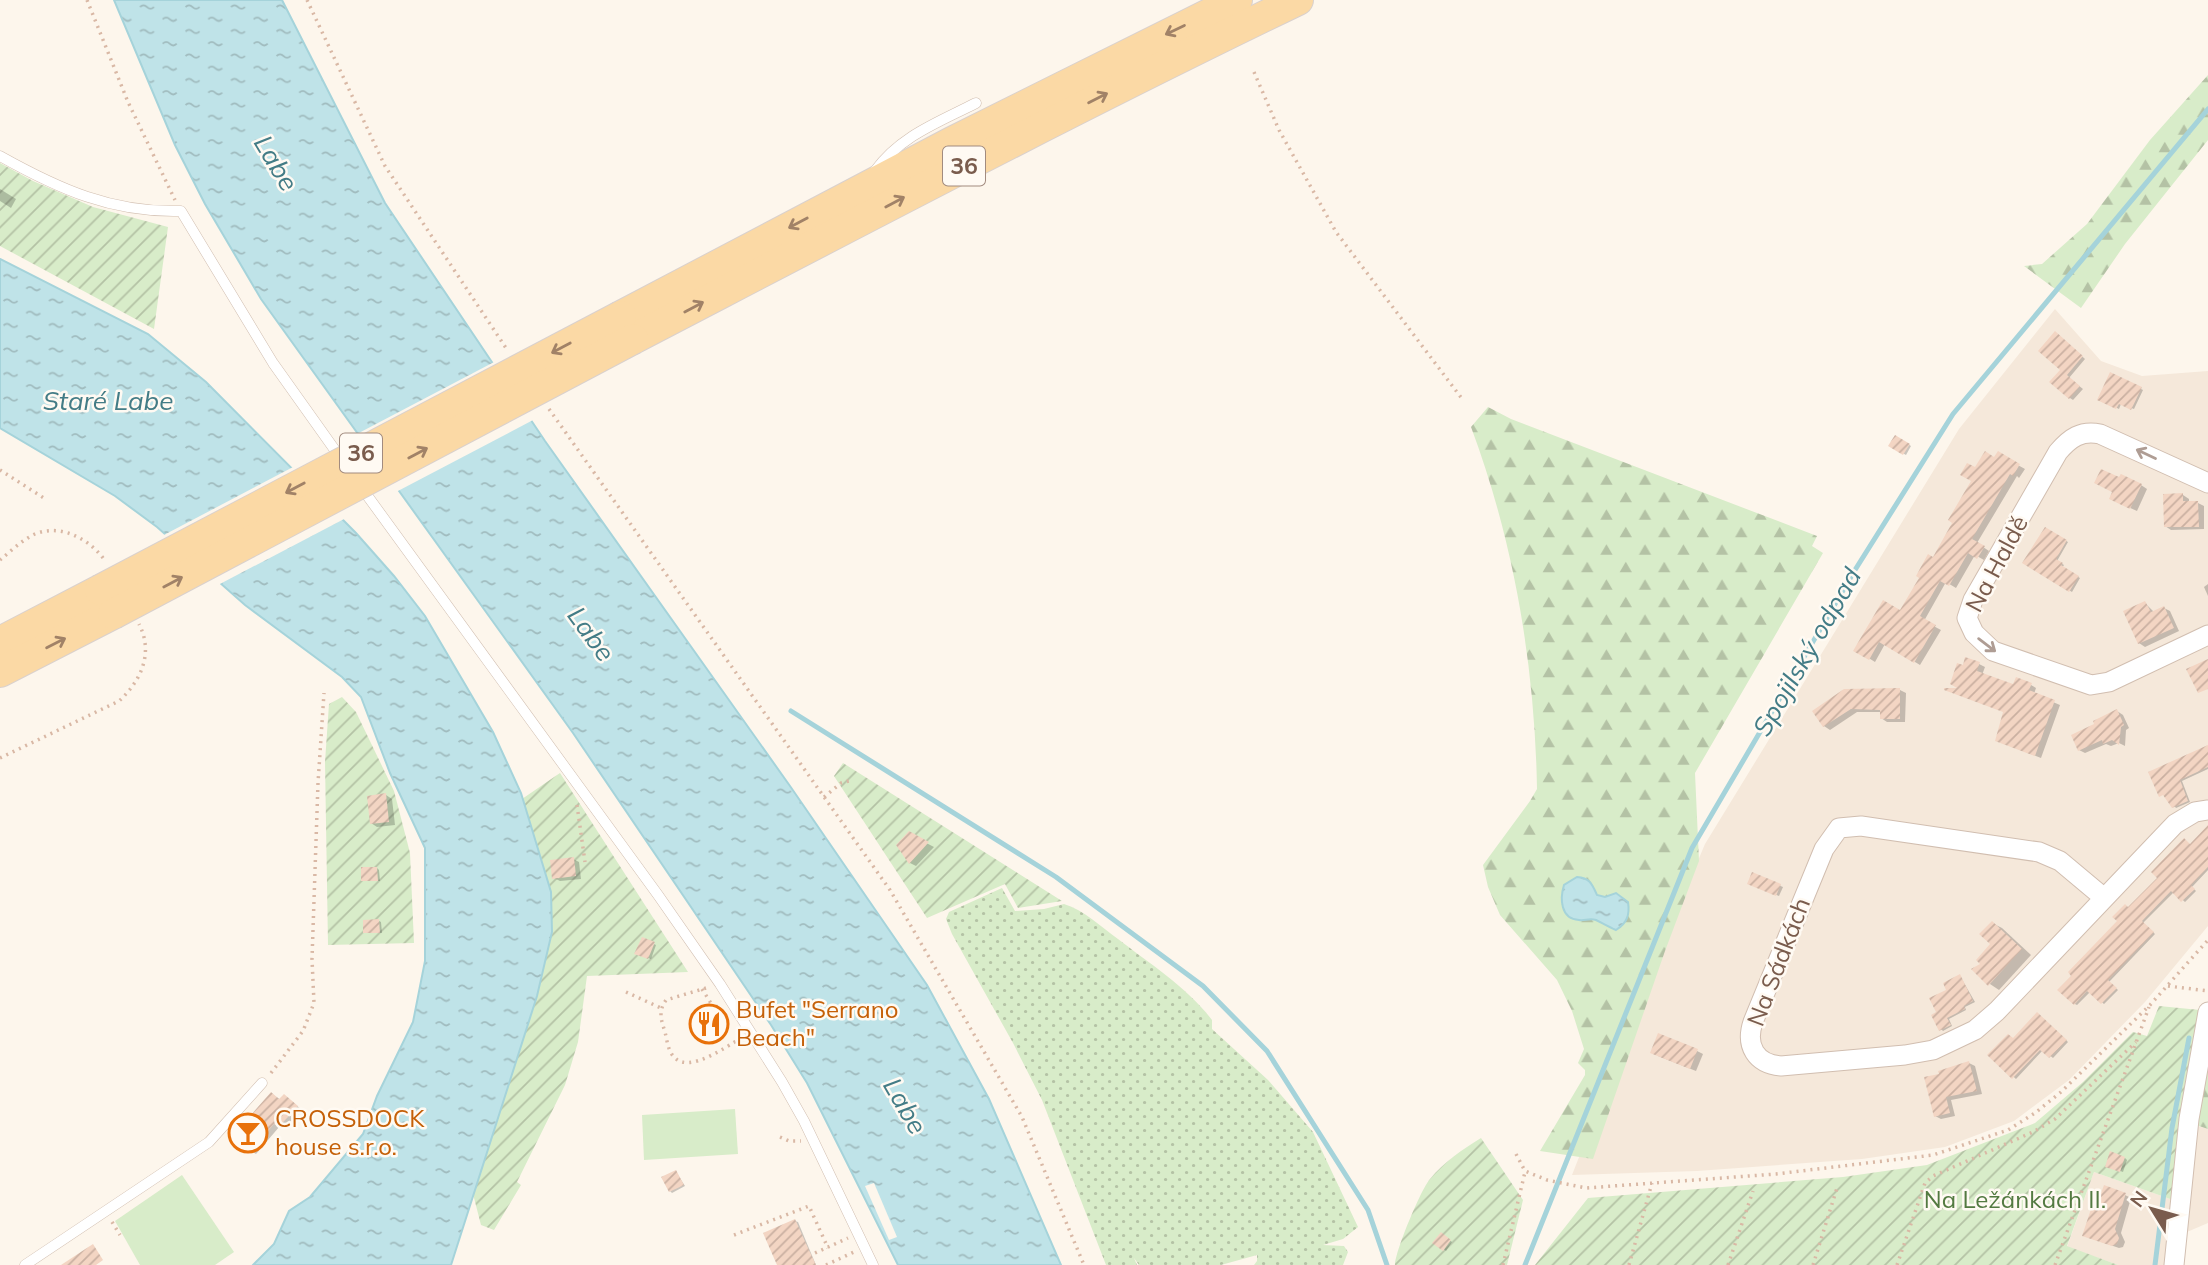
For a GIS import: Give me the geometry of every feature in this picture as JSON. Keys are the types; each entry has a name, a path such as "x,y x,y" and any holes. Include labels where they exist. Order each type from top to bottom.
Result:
{"main road":[{"name":"36","path":"627,327 863,189 1139,47 1237,0"},
{"name":"36","path":"0,672 106,602 627,327 965,165 1154,69 1298,0"},
{"name":"36","path":"0,642 106,602"}],"street":[{"name":"Na Haldě","path":"2208,483 2099,433 2077,435 2059,452 1973,600 1967,618 1974,633 1993,651 2091,685 2109,682 2208,635"},
{"name":"Na Sádkách","path":"2104,897 2060,861 2039,852 1861,826 1839,828 1824,849 1754,1022 1750,1035 1752,1049 1766,1063 1782,1066 1912,1054 1947,1045 1975,1030 1997,1011 2175,824 2194,812 2208,810"},
{"path":"2174,1265 2189,1119 2208,1012"}],"lane":[{"path":"863,189 886,157 909,137 976,103"},
{"path":"0,156 40,178 90,199 155,212 181,211 273,363 348,468"},
{"path":"356,479 659,895 720,984 782,1082 814,1141 873,1265"},
{"path":"25,1265 209,1142 262,1083"}],"path":[{"path":"87,0 128,103 181,211"},
{"path":"307,0 385,166 514,360"},
{"path":"1254,72 1279,130 1336,232 1463,400"},
{"path":"545,404 890,890 1022,1117 1084,1265"},
{"path":"0,470 47,500"},
{"path":"278,1064 303,1031 314,1003 312,959 324,693"},
{"path":"824,797 841,783 849,781"},
{"path":"577,785 576,809 585,862"},
{"path":"1516,1154 1525,1171 1547,1180 1586,1188 1776,1174 1933,1155 2008,1130 2035,1113 2061,1092 2150,1005 2208,940"},
{"path":"720,984 666,1000 660,1016 671,1053 683,1063 694,1063 751,1033"},
{"path":"2168,986 2208,991"},
{"path":"702,989 714,1008"},
{"path":"626,992 661,1008"},
{"path":"723,1029 711,1010 729,999"},
{"path":"2055,1265 2150,1005"},
{"path":"1897,1265 1925,1182 2033,1132 2054,1119 2136,1042"},
{"path":"780,1138 789,1141 814,1141"},
{"path":"1503,1265 1525,1171"},
{"path":"1629,1265 1652,1182"},
{"path":"1813,1265 1837,1188"},
{"path":"1728,1265 1753,1191"},
{"path":"734,1235 809,1206 828,1248"},
{"path":"815,1253 859,1233"},
{"path":"826,1265 866,1247"}],"shaded area":[{"path":"2055,309 2101,361 2142,376 2208,371 2208,926 2145,1002 2069,1080 2014,1121 1945,1147 1862,1159 1697,1171 1572,1175 1705,844 1959,429"},
{"path":"2198,1126 2208,1129 2208,1223 2187,1232"},
{"path":"2094,1172 2173,1200 2166,1265 2118,1265 2067,1247"}],"green space":[{"path":"2208,75 2208,140 2125,244 2081,308 2024,266 2042,264 2087,224 2150,140"},
{"path":"0,163 33,181 93,207 168,227 154,329 0,246"},
{"path":"1488,407 1511,419 1817,536 1812,546 1823,553 1695,773 1699,861 1593,1159 1540,1151 1585,1075 1585,1070 1578,1063 1584,1049 1572,1011 1557,980 1500,915 1488,887 1483,865 1537,789 1532,697 1519,605 1499,515 1471,427"},
{"path":"342,697 356,712 394,791 410,853 414,943 328,945 325,762 329,704"},
{"path":"843,763 1062,901 1018,908 1005,884 927,918 834,776"},
{"path":"560,773 688,972 587,976 578,1042 565,1085 517,1182 521,1185 494,1230 481,1225 473,1194 537,996 552,932 551,892 522,799"},
{"path":"1002,888 1015,911 1044,909 1064,904 1092,919 1168,976 1191,997 1212,1020 1212,1029 1268,1080 1313,1132 1358,1227 1343,1239 1323,1245 1344,1246 1348,1252 1343,1265 1254,1265 1257,1255 1221,1265 1139,1265 1134,1258 1137,1265 1106,1265 1042,1100 946,919 949,912"},
{"name":"Na Ležánkách II.","path":"2159,1006 2200,1010 2181,1107 2173,1200 2094,1172 2067,1246 2118,1265 1535,1265 1588,1198 1843,1177 1927,1165 2035,1123 2083,1082 2133,1032 2147,1036"},
{"path":"2208,1045 2208,1129 2193,1124"},
{"path":"735,1109 738,1154 644,1160 642,1115"},
{"path":"1481,1138 1523,1200 1507,1265 1395,1265 1404,1235 1426,1185 1448,1161"},
{"path":"182,1175 234,1252 215,1265 140,1265 115,1221"}],"water":[{"name":"Labe","path":"114,0 282,0 385,203 545,441 790,786 927,985 989,1099 1061,1265 898,1265 807,1083 771,1025 573,733 261,299 205,204 175,145"},
{"name":"Staré Labe","path":"0,259 148,334 206,382 356,533 425,616 493,732 521,793 551,892 552,932 537,996 451,1265 253,1265 274,1244 289,1211 310,1197 363,1134 377,1096 413,1022 425,961 425,848 390,773 361,697 342,677 245,605 157,527 115,496 0,428"},
{"path":"1577,877 1590,882 1597,895 1605,897 1616,893 1628,902 1627,918 1620,927 1616,930 1596,920 1579,920 1568,916 1562,902 1564,885"}],"pier":[{"path":"496,361 535,419 396,492 355,435"},
{"path":"295,466 346,518 218,585 162,536"},
{"path":"874,1183 897,1237 889,1240 865,1186"}],"building":[{"path":"2055,331 2083,356 2067,375 2080,386 2069,399 2049,382 2060,370 2038,351"},
{"path":"2110,372 2142,387 2131,410 2119,404 2116,409 2097,400"},
{"path":"1895,435 1910,444 1903,455 1888,446"},
{"path":"1985,451 1994,457 1998,451 2020,464 2013,476 2010,474 1972,539 1985,546 1977,559 1968,553 1949,586 1940,581 1920,616 1936,625 1914,663 1879,642 1869,660 1853,651 1883,600 1900,610 1919,578 1916,576 1928,554 1933,557 1952,523 1948,520 1971,481 1960,475 1967,463 1975,467"},
{"path":"2101,469 2119,477 2121,474 2142,484 2130,509 2109,499 2112,492 2094,483"},
{"path":"2183,493 2183,501 2198,501 2199,527 2164,527 2163,494"},
{"path":"2045,527 2067,540 2056,559 2079,576 2069,592 2022,563"},
{"path":"2145,601 2151,612 2164,606 2174,628 2138,644 2123,611"},
{"path":"1965,657 1980,662 1977,671 2013,684 2016,677 2032,683 2029,690 2055,700 2035,756 1995,741 2003,712 1944,690 1957,688 1950,684 1957,663 1963,665"},
{"path":"2208,659 2208,689 2198,693 2186,669"},
{"path":"1900,688 1900,719 1880,719 1880,710 1851,709 1823,727 1812,711 1844,689"},
{"path":"2117,709 2124,725 2121,727 2119,745 2112,740 2103,744 2102,740 2078,751 2071,735"},
{"path":"2208,745 2208,767 2180,780 2188,801 2172,808 2163,795 2159,797 2148,772"},
{"path":"386,793 389,822 370,824 367,796"},
{"path":"2208,825 2208,867 2191,885 2195,889 2181,902 2171,891 2142,921 2154,932 2108,980 2117,988 2101,1004 2087,991 2074,1005 2057,990 2071,976 2068,972 2117,921 2112,917 2125,904 2128,907 2157,878 2151,872 2184,838 2190,844"},
{"path":"909,831 929,842 909,864 896,845"},
{"path":"574,857 576,876 552,879 550,860"},
{"path":"361,867 377,867 378,881 361,881"},
{"path":"1752,872 1781,884 1776,896 1747,884"},
{"path":"379,919 380,933 363,933 363,920"},
{"path":"1992,921 2022,949 1988,986 1971,969 1980,964 1976,960 1990,944 1979,934"},
{"path":"642,937 655,942 648,959 634,954"},
{"path":"1960,974 1973,1001 1964,1006 1965,1009 1947,1018 1951,1025 1939,1031 1931,1015 1936,1012 1929,998 1946,990 1943,983"},
{"path":"2037,1012 2067,1040 2049,1058 2040,1050 2012,1079 1987,1055 2008,1034 2013,1038"},
{"path":"1658,1033 1698,1049 1690,1069 1650,1053"},
{"path":"1969,1061 1977,1091 1946,1097 1950,1113 1934,1117 1924,1077 1939,1074 1938,1071"},
{"path":"271,1092 279,1099 284,1094 298,1106 279,1127 274,1124 250,1152 232,1137"},
{"path":"2110,1151 2125,1157 2120,1172 2105,1167"},
{"path":"676,1170 684,1185 669,1192 661,1177"},
{"path":"2104,1185 2126,1193 2115,1229 2119,1238 2117,1244 2112,1246 2082,1236 2092,1206 2096,1207"},
{"path":"795,1219 816,1265 777,1265 763,1233"},
{"path":"1441,1232 1451,1240 1443,1251 1432,1243"},
{"path":"93,1244 103,1260 96,1265 61,1265"}],"waterway":[{"name":"Spojilský odpad","path":"1525,1265 1692,848 1855,570 1953,414 2208,109"},
{"path":"791,711 1056,877 1203,986 1267,1051 1368,1210 1387,1265"},
{"path":"2155,1265 2172,1128 2189,1038"}],"place":[{"name":"Bufet \"Serrano Beach\"","path":"709,1024"},
{"name":"CROSSDOCK house s.r.o.","path":"248,1133"}]}
